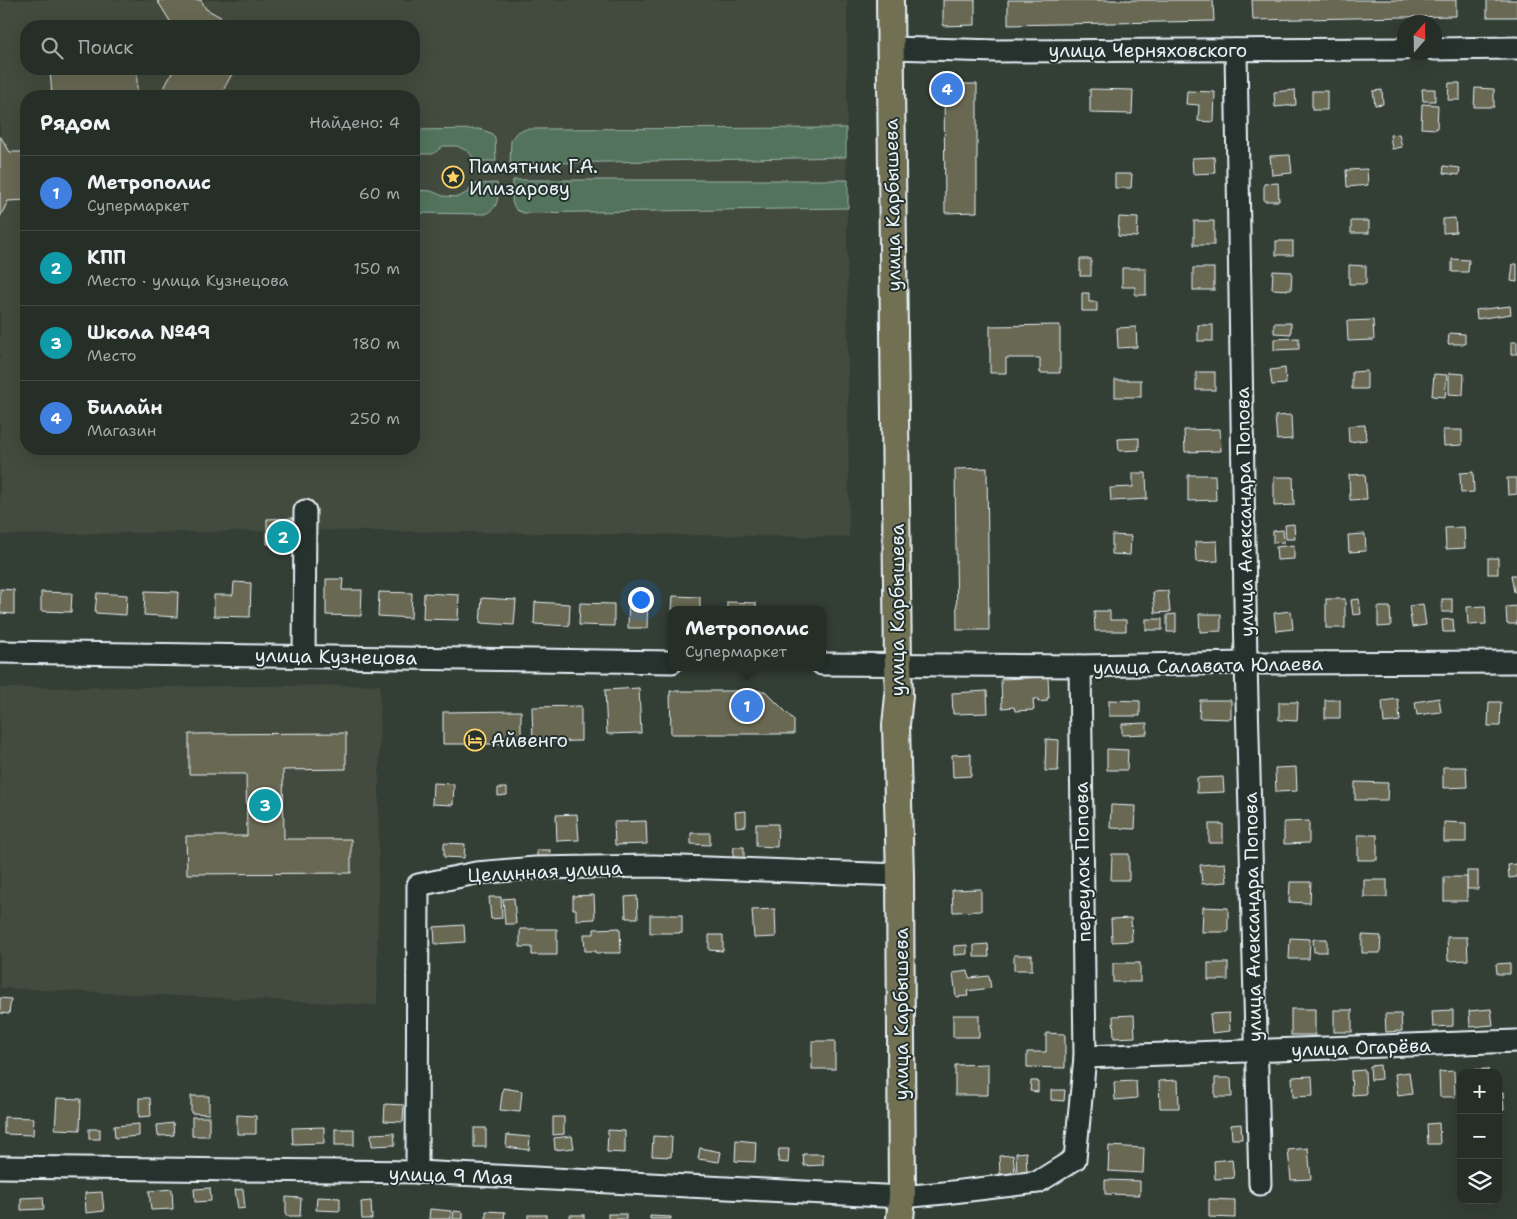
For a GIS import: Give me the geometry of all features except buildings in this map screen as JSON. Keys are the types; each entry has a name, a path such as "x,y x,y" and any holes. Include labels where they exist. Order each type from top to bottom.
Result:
{"main road":[{"name":"улица Карбышева","path":"890,0 890,118 899,696 896,725 900,875 901,1208"}],"street":[{"name":"улица Черняховского","path":"891,48 998,51 1397,49"},
{"path":"1442,48 1517,48"},
{"name":"улица Александра Попова","path":"1236,50 1246,663 1260,1184"},
{"path":"304,656 305,511"},
{"name":"улица Кузнецова","path":"0,652 668,662"},
{"name":"улица Салавата Юлаева","path":"898,666 1517,662"},
{"path":"826,664 898,666"},
{"name":"переулок Попова","path":"901,1208 944,1193 1038,1182 1075,1160 1085,1057 1080,666"},
{"name":"Целинная улица","path":"417,1172 418,885 476,873 535,868 654,866 900,875"},
{"name":"улица Огарёва","path":"1085,1057 1517,1041"},
{"name":"улица 9 Мая","path":"0,1167 417,1172 901,1208"}],"shaded area":[{"path":"0,0 847,0 846,157 848,208 849,537 299,530 299,544 267,544 267,531 0,535"},
{"path":"380,685 377,1005 0,988 0,688"}],"green space":[{"path":"846,128 846,157 510,164 511,140 517,132 527,129"},
{"path":"479,129 491,133 495,137 496,161 475,161 469,152 457,146 443,146 433,154 420,154 420,130"},
{"path":"513,180 848,180 848,208 524,213 516,210 512,202"},
{"path":"497,183 498,197 496,205 486,214 420,213 420,190 431,191 443,196 458,197 468,192 474,184"}],"place":[{"name":"Билайн","path":"947,89"},
{"name":"Памятник Г.А. Илизарову","path":"453,177"},
{"name":"КПП","path":"283,537"},
{"name":"Метрополис","path":"747,706"},
{"name":"Айвенго","path":"475,740"},
{"name":"Школа №49","path":"265,805"}]}
